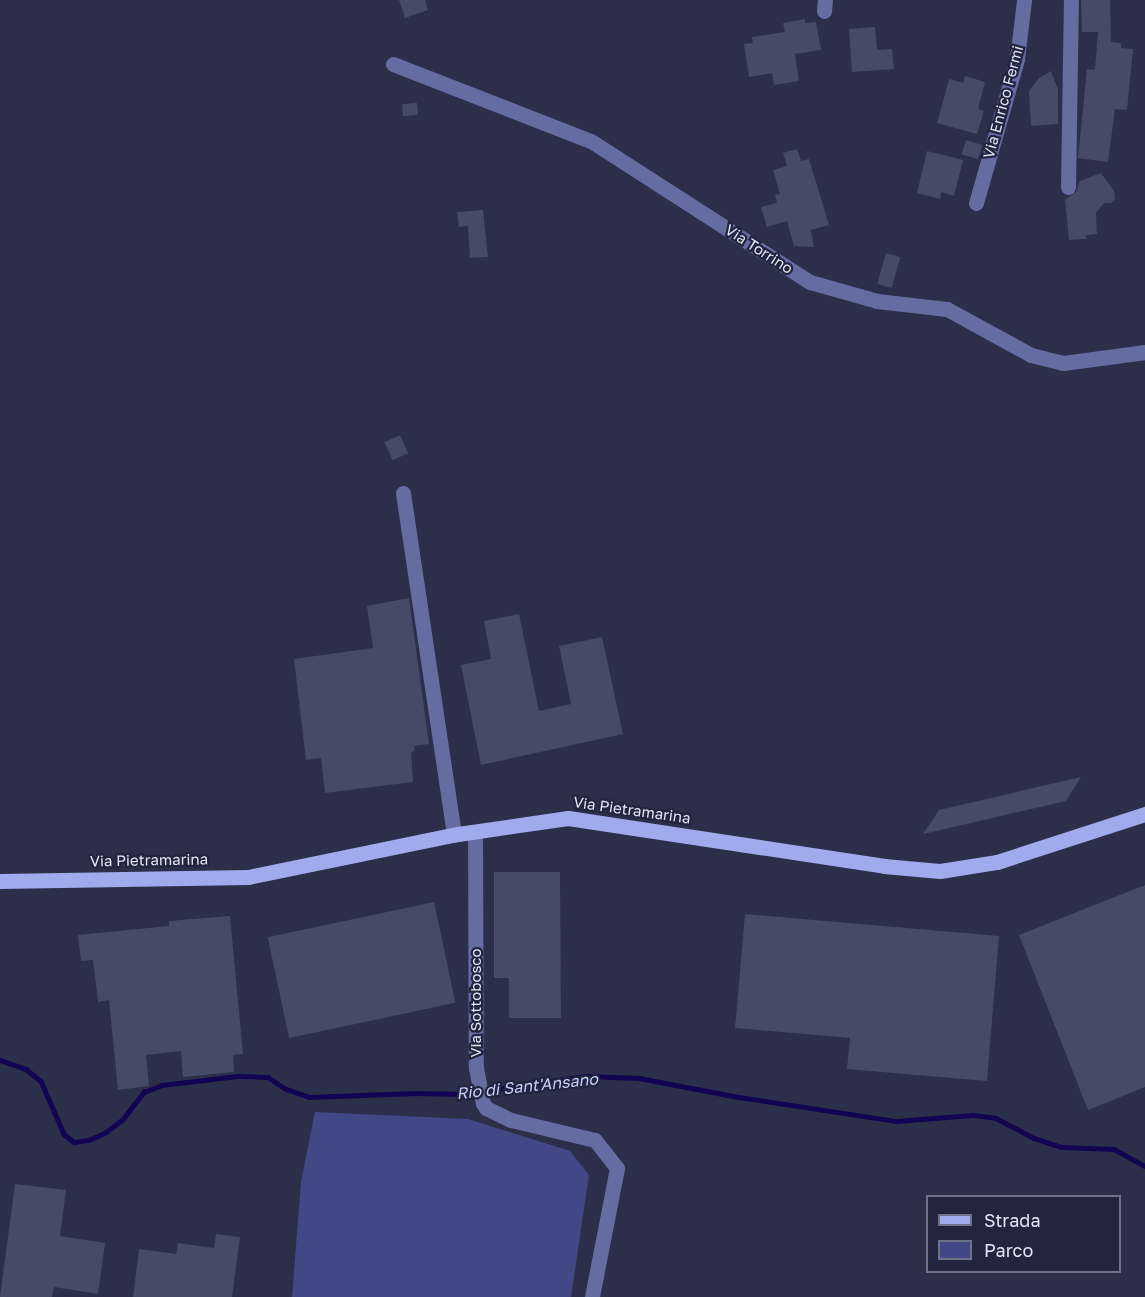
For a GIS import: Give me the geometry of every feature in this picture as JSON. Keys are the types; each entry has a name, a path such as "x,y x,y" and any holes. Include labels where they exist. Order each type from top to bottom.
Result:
{"main road":[{"name":"Via Pietramarina","path":"0,881 248,877 454,835 568,818 884,866 940,871 997,862 1145,814"}],"street":[{"name":"Via Enrico Fermi","path":"976,203 1017,59 1024,0"},
{"path":"1068,187 1071,0"},
{"name":"Via Torrino","path":"393,64 591,141 810,282 877,301 946,309 1031,355 1063,363 1145,352"},
{"path":"403,493 454,835"},
{"name":"Via Sottobosco","path":"475,832 477,1078 483,1103 486,1108 511,1120 595,1140 617,1168 592,1297"}],"green space":[{"path":"315,1112 468,1119 570,1151 589,1175 571,1297 292,1297 301,1182"}],"building":[{"path":"399,0 425,0 428,10 405,18"},
{"path":"1081,0 1110,0 1111,42 1121,43 1121,48 1133,49 1127,110 1115,109 1108,162 1078,158 1087,69 1095,70 1098,32 1082,32"},
{"path":"805,19 805,23 816,22 821,50 795,54 799,81 774,85 772,73 749,77 744,44 753,43 752,37 785,32 783,23"},
{"path":"875,27 877,50 892,49 894,69 852,72 849,29"},
{"path":"1051,71 1058,89 1058,124 1031,126 1029,91 1039,78"},
{"path":"965,76 985,82 978,109 984,111 977,134 937,123 949,79 963,83"},
{"path":"417,103 418,115 403,116 402,104"},
{"path":"966,140 982,145 978,159 962,154"},
{"path":"797,149 801,161 809,159 829,225 811,230 814,247 794,246 787,221 767,227 761,207 777,203 775,195 780,194 773,170 787,166 783,153"},
{"path":"927,151 963,160 954,196 941,192 940,199 917,193"},
{"path":"1101,173 1114,191 1115,199 1111,203 1104,203 1096,213 1097,234 1086,235 1086,239 1069,240 1065,200 1076,192 1080,181"},
{"path":"483,210 488,257 470,258 468,226 459,227 457,212"},
{"path":"886,253 900,257 892,288 877,284"},
{"path":"400,435 408,453 393,460 384,442"},
{"path":"409,598 429,744 414,746 415,751 411,752 413,782 325,793 321,758 306,760 294,659 373,648 367,606"},
{"path":"519,614 539,711 571,704 559,646 602,637 623,734 481,765 461,665 491,659 484,621"},
{"path":"1081,777 1066,801 923,834 939,810"},
{"path":"494,872 560,872 561,1018 509,1018 509,978 494,978"},
{"path":"1145,885 1145,1087 1088,1110 1019,935"},
{"path":"434,902 455,1003 289,1038 268,937"},
{"path":"745,914 999,936 987,1081 847,1069 850,1038 735,1028"},
{"path":"230,916 243,1054 233,1055 234,1072 183,1077 181,1051 146,1055 149,1086 118,1090 109,1000 98,1002 93,960 81,961 78,935 169,926 169,921"},
{"path":"15,1184 66,1190 60,1236 105,1243 98,1294 54,1287 52,1297 0,1297"},
{"path":"216,1234 240,1237 232,1297 133,1297 139,1249 176,1254 178,1243 214,1248"}],"waterway":[{"name":"Rio di Sant'Ansano","path":"0,1060 26,1069 41,1081 64,1134 74,1142 89,1140 106,1132 122,1120 144,1092 162,1085 239,1076 268,1077 286,1089 309,1097 416,1093 465,1094 586,1076 639,1078 739,1097 896,1121 973,1115 996,1118 1034,1138 1061,1147 1114,1149 1145,1166"}]}
